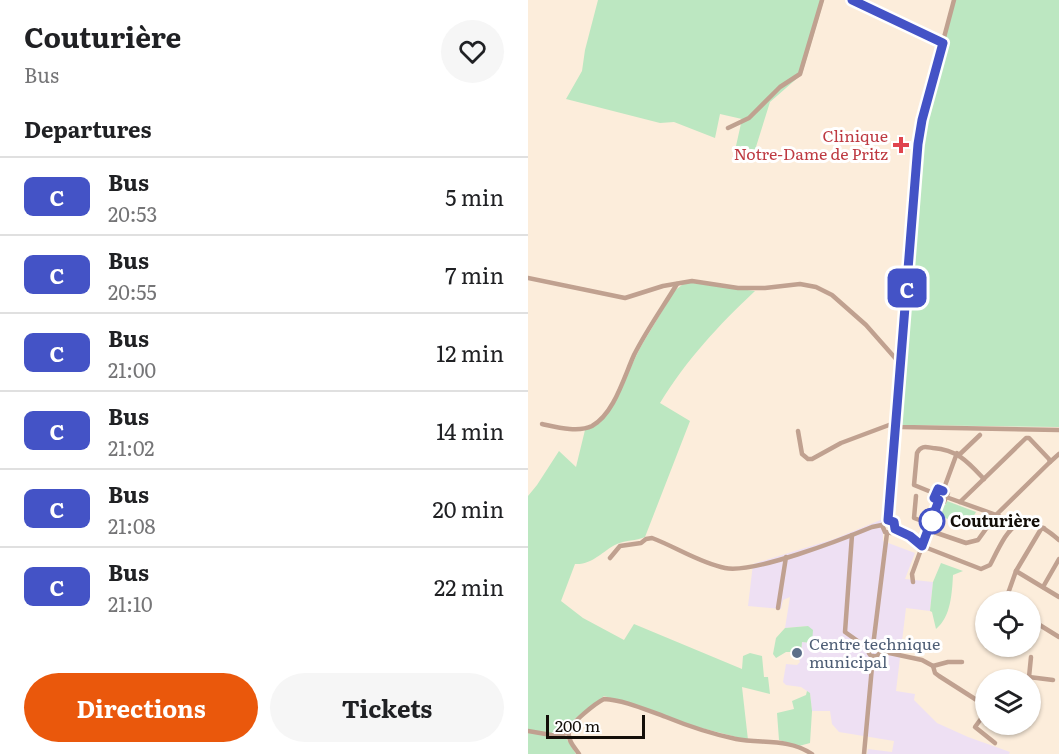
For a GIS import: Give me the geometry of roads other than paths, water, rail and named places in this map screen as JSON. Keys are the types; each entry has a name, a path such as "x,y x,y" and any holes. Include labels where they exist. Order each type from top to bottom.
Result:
{"street":[{"path":"728,128 749,118 780,87 800,74 822,0"},
{"path":"852,0 943,43"},
{"path":"610,558 620,546 641,543 652,538 724,568 744,568 786,557 882,525 888,520 918,144 922,120 954,0"},
{"path":"528,278 625,298 692,281 738,288 800,284 816,287 842,303 901,362"},
{"path":"542,424 582,428 590,427 600,420 617,395 634,355 677,284"},
{"path":"798,431 802,454 812,459 841,443 892,424 901,427 1059,430"},
{"path":"943,491 958,454 980,435"},
{"path":"960,502 1026,438 1029,438 1050,462"},
{"path":"936,494 914,485 919,449 923,447 944,449 958,454 984,480"},
{"path":"916,496 914,518 966,543 972,543 982,538 996,515 1059,454"},
{"path":"938,489 943,491 948,493 944,502 934,498 938,489"},
{"path":"946,497 996,515 1011,528"},
{"path":"913,582 912,574 939,500"},
{"path":"888,520 894,522 895,529"},
{"path":"895,529 910,536 922,546 977,567 986,568 990,565 1006,533 1011,528 1028,522 1044,528 1059,540"},
{"path":"864,754 873,656 870,654 887,533 882,525"},
{"path":"1009,591 1016,571 1041,529 1044,528"},
{"path":"887,533 895,529"},
{"path":"852,535 845,632 871,648 878,647 879,651 922,660 933,666 939,676 975,699"},
{"path":"778,608 786,557"},
{"path":"1043,587 1059,559"},
{"path":"1016,571 1059,597"},
{"path":"1041,626 1059,637"},
{"path":"873,656 877,656 879,651"},
{"path":"1030,669 1031,657"},
{"path":"933,666 948,662 962,662"},
{"path":"1041,678 1053,680"},
{"path":"528,731 557,736 568,732 572,725 598,702 610,699 644,708 723,736 780,742 799,747 812,754"},
{"path":"568,732 579,754"},
{"path":"985,735 995,743"}],"place":[{"name":"Clinique Notre-Dame de Pritz","path":"901,145"},
{"name":"Couturière","path":"932,521"},
{"name":"Centre technique municipal","path":"797,653"}]}
